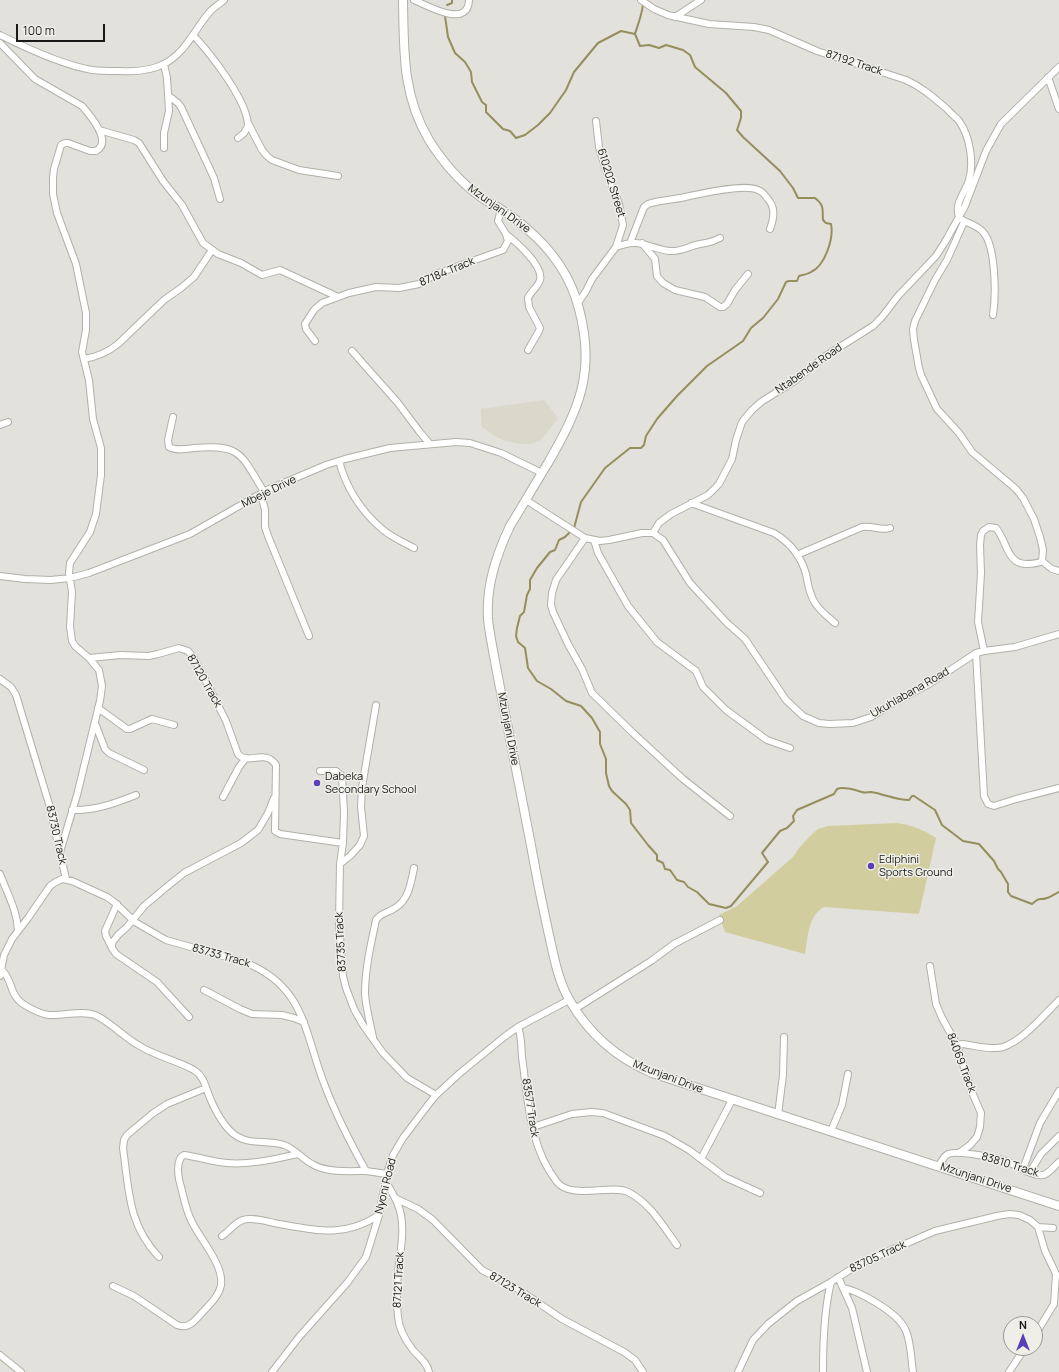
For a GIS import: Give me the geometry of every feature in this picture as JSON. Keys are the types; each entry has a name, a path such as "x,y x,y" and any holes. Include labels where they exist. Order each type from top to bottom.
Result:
{"main road":[{"name":"Mzunjani Drive","path":"403,0 404,59 410,92 423,128 442,159 459,179 479,196 501,209 526,228 540,240 549,251 568,279 578,303 586,340 586,369 579,400 568,426 510,526 497,555 489,590 488,619 496,669 552,949 558,974 569,1000 585,1024 611,1050 630,1063 659,1076 1059,1206"}],"street":[{"path":"0,35 50,57 91,70 142,70 164,64 176,56 187,45 210,12 224,0"},
{"path":"414,0 435,10 453,14 465,12 469,6 470,0"},
{"name":"87192 Track","path":"641,0 654,9 675,17 709,24 754,27 769,30 817,51 853,64 888,73 917,85 930,94 959,120 964,130 970,156 970,171 969,180 957,207 962,219"},
{"path":"675,17 700,0"},
{"path":"193,35 214,58 230,84 246,115 248,123 266,156 272,160 300,170 338,176"},
{"path":"0,43 36,79 82,106 87,111 102,137 102,143 96,151 68,143 61,145 52,178 54,203 76,264 86,313 86,330 82,352 89,380 93,419 101,448 101,475 96,514 90,532 70,563 72,592 70,627 72,641 75,646 96,665 102,686 95,723 60,852"},
{"path":"164,64 169,96 169,111 164,133 164,148"},
{"name":"Ntabende Road","path":"653,533 659,523 671,514 708,494 719,484 732,459 742,422 752,410 761,402 796,380 824,357 873,326 898,296 936,256 962,219 965,206 986,151 1001,124 1059,67"},
{"path":"1048,77 1059,109"},
{"path":"169,96 181,107 214,178 220,199"},
{"name":"610202 Street","path":"578,303 592,278 616,247 623,219 602,158 596,121"},
{"path":"238,138 244,133 248,123"},
{"path":"99,130 139,143 163,181 182,205 203,243 212,250 241,263 262,275 280,270 338,297"},
{"path":"630,243 644,207 648,204 726,189 755,188 767,197 771,202 774,211 770,229"},
{"path":"501,209 498,221 506,234 526,252 539,270 540,275 539,283 528,298 529,308 540,328 540,331 528,350"},
{"path":"993,315 993,266 989,242 982,230 962,219 947,260 915,321 913,330 919,368 937,409 959,433 972,452 1016,489 1023,498 1034,519 1042,546 1042,561"},
{"name":"87184 Track","path":"315,341 305,326 317,307 322,303 338,297 376,287 399,288 419,284 436,274 500,252 508,241 506,234"},
{"path":"616,247 637,242 676,251 685,250 701,243 712,243 720,238"},
{"path":"642,243 655,259 658,276 663,283 675,290 705,297 723,307 727,304 735,290 748,274"},
{"path":"84,359 102,354 118,344 164,300 194,277 212,250"},
{"path":"352,351 398,403 429,443"},
{"path":"173,417 168,440 169,447 177,450 219,447 236,452 245,461 262,493 265,510 265,527 309,636"},
{"path":"0,425 8,422"},
{"name":"Mbeje Drive","path":"0,576 38,580 70,578 89,573 190,534 262,493 339,461 390,448 429,443 456,442 477,445 501,453 542,473"},
{"path":"339,461 350,491 361,506 382,529 414,548"},
{"path":"526,500 585,538 594,540 609,540 642,533 653,533"},
{"path":"691,504 774,533 784,539 801,562 809,591 815,603 822,612 835,623"},
{"path":"797,555 862,527 870,526 884,530 890,528"},
{"path":"984,651 978,622 980,545 983,531 989,527 996,528 1000,532 1012,558 1016,562 1020,564 1036,564 1042,561"},
{"name":"Ukuhlabana Road","path":"653,533 663,540 696,590 745,639 786,700 802,716 819,723 853,723 871,717 929,684 976,653 1015,648 1059,634"},
{"path":"585,538 556,580 552,593 551,605 592,693 683,779 730,816"},
{"path":"594,540 598,553 628,606 658,642 696,671 703,687 726,710 767,740 790,748"},
{"path":"1042,561 1052,569 1059,571"},
{"name":"87120 Track","path":"90,658 120,655 149,656 179,648 188,651 194,658 226,721 238,754 246,758"},
{"path":"976,653 984,796 986,801 988,804 994,806 1059,788"},
{"name":"83730 Track","path":"0,679 11,687 16,695 49,804 66,879 59,880 50,886 18,930 1,961 1,972"},
{"path":"340,864 360,845 364,836 361,807 362,787 376,705"},
{"path":"98,708 130,729 152,719 174,725"},
{"path":"95,723 105,749 109,753 144,770"},
{"path":"223,797 239,767 246,758 264,757 274,761 277,770 275,825 277,833 343,843"},
{"name":"83735 Track","path":"320,771 336,771 342,776 344,812 343,843 340,864 339,923 343,976 346,988 352,1004 373,1040 400,1072 436,1096"},
{"path":"112,948 114,939 127,927 144,906 184,873 241,843 258,830 268,813 276,791"},
{"path":"72,810 86,810 136,795"},
{"path":"373,1040 365,995 367,964 376,920 381,914 394,910 404,901 414,868"},
{"path":"0,874 15,909 18,930"},
{"name":"83733 Track","path":"66,879 107,897 117,904 132,920 166,940 244,962 265,971 274,978 289,993 299,1010 325,1087 348,1137 366,1171"},
{"path":"117,904 105,931 112,948 119,957 157,982 189,1017"},
{"path":"575,1009 674,944 720,920"},
{"name":"84069 Track","path":"930,966 936,1004 957,1045 971,1090 979,1107 981,1120 979,1132 974,1141 959,1153"},
{"path":"1,972 6,973 15,996 23,1004 40,1013 76,1013 94,1015 138,1045 194,1070 202,1076 221,1119 229,1130 238,1137 248,1141 284,1145 317,1167 388,1174"},
{"path":"204,990 252,1014 282,1015 304,1022"},
{"name":"Nyoni Road","path":"272,1372 299,1337 336,1297 359,1266 370,1247 380,1215 388,1174 398,1145 436,1096 460,1073 518,1027 569,1000"},
{"path":"957,1045 995,1049 1008,1045 1030,1029 1059,1000"},
{"name":"83577 Track","path":"518,1027 521,1038 522,1055 536,1142 541,1157 556,1181 560,1185 570,1189 587,1191 615,1190 628,1192 653,1212 676,1245"},
{"path":"778,1115 783,1076 784,1037"},
{"path":"831,1131 842,1105 848,1074"},
{"path":"159,1257 148,1245 136,1222 129,1196 123,1148 124,1140 132,1131 159,1109 182,1097 206,1088"},
{"path":"1023,1169 1040,1123 1059,1091"},
{"path":"701,1159 732,1100"},
{"path":"533,1127 577,1113 604,1113 665,1136 689,1150 725,1177 760,1193"},
{"path":"1030,1172 1041,1154 1059,1136"},
{"path":"939,1166 945,1156 952,1153 959,1153"},
{"name":"83810 Track","path":"959,1153 997,1158 1030,1172 1043,1175 1059,1162"},
{"path":"113,1286 134,1296 176,1325 184,1326 193,1322 217,1296 221,1287 221,1277 215,1261 192,1224 187,1211 178,1174 178,1162 181,1156 184,1155 214,1161 242,1164 263,1162 298,1154"},
{"name":"87121 Track","path":"386,1182 401,1213 402,1230 398,1276 399,1324 407,1342 425,1362 429,1372"},
{"name":"87123 Track","path":"395,1198 418,1209 433,1220 482,1270 518,1289 557,1315 624,1352 635,1360 643,1372"},
{"name":"83705 Track","path":"738,1372 753,1340 768,1324 797,1301 860,1264 879,1255 935,1231 996,1216 1009,1214 1024,1217 1038,1227 1053,1228"},
{"path":"222,1236 230,1231 237,1223 245,1219 322,1231 336,1231 353,1229 380,1215"},
{"path":"1038,1227 1045,1251 1059,1282"},
{"path":"1043,1322 1054,1304 1056,1274"},
{"path":"838,1277 852,1308 867,1372"},
{"path":"823,1372 827,1302 831,1282"},
{"path":"843,1288 851,1290 874,1302 903,1325 908,1337 913,1372"},
{"path":"0,1355 21,1372"},
{"path":"1009,1372 1020,1356"}],"shaded area":[{"path":"544,400 558,418 541,440 531,444 505,441 481,426 481,409"},
{"path":"897,823 918,828 936,838 919,914 824,907 812,921 808,934 805,954 725,932 719,915 737,906 793,857 799,848 818,829 828,826"}],"waterway":[{"path":"447,5 452,3 452,0"},
{"path":"635,34 643,4"},
{"path":"445,16 448,37 455,53 465,62 471,72 472,82 482,102 486,105 486,112 503,129 510,131 516,138 525,135 550,113 566,90 574,72 598,43 621,31 635,34 640,46 649,45 659,48 666,45 683,50 690,55 695,67 726,93 741,111 741,118 737,130 780,171 793,188 798,198 815,198 820,203 822,208 823,220 826,223 831,224 832,230 830,244 824,258 816,269 810,273 799,276 797,281 786,282 778,299 763,318 751,328 743,341 707,366 677,396 657,419 646,436 644,445 641,448 630,448 605,468 581,502 574,528 565,537 559,540 555,550 550,552 537,568 530,580 530,589 527,595 524,612 520,616 516,636 518,642 525,648 528,668 537,681 551,689 566,701 581,706 592,718 600,732 600,744 606,759 606,773 609,786 630,810 631,823 657,855 657,860 663,863 665,869 670,870 677,880 684,882 709,904 726,908 731,906 768,862 762,853 780,831 787,828 794,821 793,816 797,810 834,794 837,789 840,788 871,792 904,800 909,800 912,796 914,796 935,810 942,825 963,841 979,844 994,861 1001,872 1008,884 1008,892 1011,896 1032,904 1039,899 1048,898 1059,892"}],"place":[{"name":"Dabeka Secondary School","path":"317,783"},
{"name":"Ediphini Sports Ground","path":"871,866"}]}
